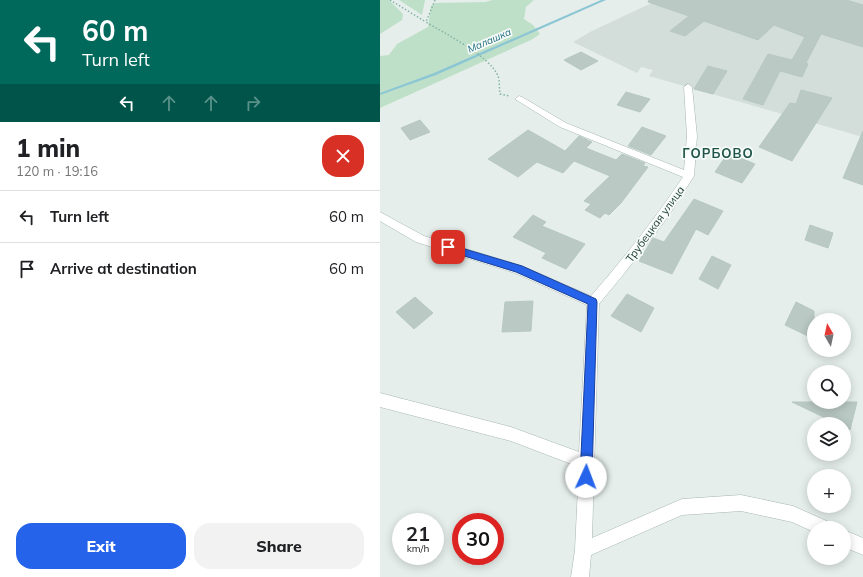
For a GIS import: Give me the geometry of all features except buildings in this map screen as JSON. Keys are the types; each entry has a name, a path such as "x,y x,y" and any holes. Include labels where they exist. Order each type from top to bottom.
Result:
{"street":[{"name":"Трубецкая улица","path":"593,302 619,272 663,215 689,176 692,136 688,87"},
{"path":"519,99 563,124 689,176"},
{"path":"380,216 420,239 518,269 593,302 583,550 580,577"},
{"path":"380,400 455,418 504,432 556,448 587,463"},
{"path":"583,550 682,507 740,503 793,514 808,521"},
{"path":"851,541 863,546"}],"path":[{"path":"390,0 474,52 488,63 498,76 500,94 519,99"},
{"path":"426,22 435,0"}],"shaded area":[{"path":"658,0 863,0 863,137 649,76 653,70 641,67 637,73 573,42 592,31"}],"green space":[{"path":"380,0 389,0 403,14 402,20 380,34"},
{"path":"399,0 425,0 422,15"},
{"path":"493,0 534,0 526,7 524,19 533,25 540,34 531,40 380,108 380,56 389,55 397,44 428,27 431,6 436,3 485,2"}],"waterway":[{"name":"Малашка","path":"380,94 435,74 604,0"}],"district":[{"name":"ГОРБОВО","path":"718,153"}],"route":[{"path":"448,247 518,269 593,302 586,477"}]}
